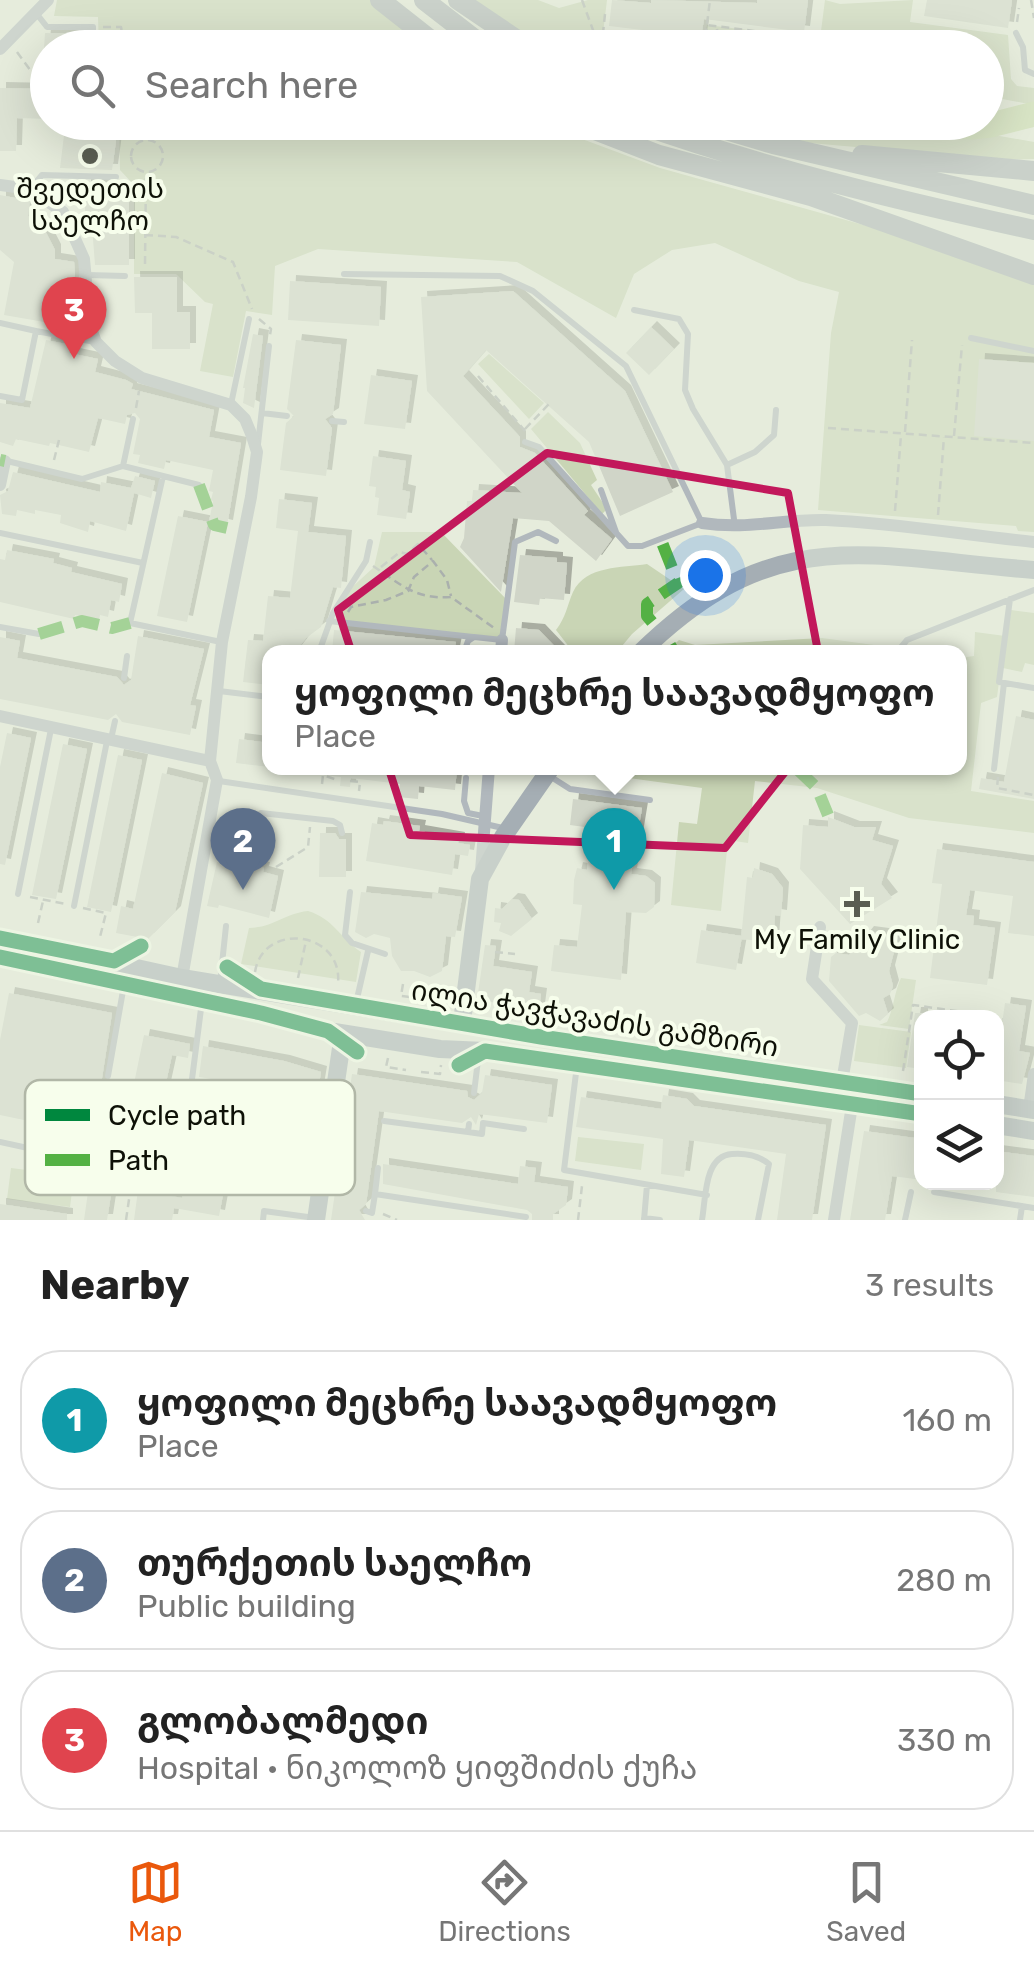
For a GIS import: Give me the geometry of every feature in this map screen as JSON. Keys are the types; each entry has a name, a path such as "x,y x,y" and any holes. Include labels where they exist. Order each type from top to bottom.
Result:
{"main road":[{"path":"380,0 418,30"},
{"path":"424,0 463,30"},
{"path":"458,0 502,30"},
{"path":"621,140 660,155 811,196 1034,276"},
{"path":"710,140 811,196"},
{"path":"719,140 921,204 1034,230"},
{"path":"745,140 1034,171"},
{"path":"773,144 1034,205"},
{"path":"647,645 713,594 764,568 788,561 869,554 1034,570"},
{"path":"462,1022 480,879 508,829 546,775"},
{"name":"ილია ჭავჭავაძის გამზირი","path":"0,938 182,978 220,984 251,978 356,1004 914,1093"},
{"name":"ილია ჭავჭავაძის გამზირი","path":"0,957 202,1000 342,1037 479,1050 914,1113"},
{"path":"336,1080 342,1037"},
{"path":"1004,1105 1032,1110"},
{"path":"1004,1126 1034,1131"}],"street":[{"path":"4,44 48,0"},
{"path":"0,185 30,189 63,212 84,259 85,302 96,342 115,361 142,378 231,405 245,419 257,452 222,642 210,761 220,781 182,978"},
{"path":"0,485 6,461"},
{"path":"702,523 736,528 790,520 827,520 1034,542"},
{"path":"0,716 210,761"},
{"path":"480,879 480,821 487,775"},
{"path":"820,927 812,979 852,1024 852,1104 834,1220"},
{"path":"1032,1110 1034,1074"}],"lane":[{"path":"35,12 47,27 92,30"},
{"path":"1016,33 1025,70 1034,74"},
{"path":"30,189 42,176 116,177"},
{"path":"344,274 500,276 534,291 626,366 702,523 642,546 628,546 539,446 524,442"},
{"path":"86,275 125,276"},
{"path":"634,310 679,318 688,334 685,390 692,410 727,466 736,528"},
{"path":"231,405 249,319"},
{"path":"0,323 96,342"},
{"path":"0,396 22,400 36,330"},
{"path":"971,338 1034,350"},
{"path":"257,452 269,346"},
{"path":"727,466 754,452 774,435 776,410"},
{"path":"262,413 287,416"},
{"path":"122,466 134,419"},
{"path":"332,421 344,422"},
{"path":"6,461 82,478 122,466 199,485"},
{"path":"163,476 130,624 222,642"},
{"path":"601,490 616,533"},
{"path":"330,621 502,643 515,542 538,532 556,541"},
{"path":"0,533 143,564"},
{"path":"321,645 348,586 366,561 370,542"},
{"path":"903,645 1034,590"},
{"path":"1010,599 999,682 1034,688"},
{"path":"0,626 39,634"},
{"path":"467,645 474,637"},
{"path":"124,678 127,656"},
{"path":"994,768 1004,682"},
{"path":"219,691 262,696"},
{"path":"74,906 115,721"},
{"path":"18,894 52,727"},
{"path":"554,775 570,789 650,800"},
{"path":"466,778 465,808 480,821"},
{"path":"220,781 442,814 508,829"},
{"path":"210,825 231,828 262,813 337,822 342,833"},
{"path":"350,892 345,935 352,944 385,954"},
{"path":"220,984 226,926"},
{"path":"356,1004 368,950"},
{"path":"108,1076 124,984"},
{"path":"192,1080 202,1000"},
{"path":"474,1093 479,1050"},
{"path":"577,1064 564,1170 706,1195"},
{"path":"384,1121 469,1128 482,1134 483,1123 524,1129"},
{"path":"0,1142 25,1148"},
{"path":"702,1220 713,1162 720,1154 742,1153 767,1160 769,1172 758,1220"},
{"path":"369,1212 378,1168"},
{"path":"646,1185 644,1219 660,1220"},
{"path":"905,1220 910,1192"},
{"path":"934,1192 1034,1208"},
{"path":"374,1194 526,1217"},
{"path":"1020,1220 1022,1206"},
{"path":"263,1220 264,1210 321,1213"}],"path":[{"path":"582,0 592,30"},
{"path":"706,30 710,0"},
{"path":"1031,0 1034,18"},
{"path":"1016,33 1019,8"},
{"path":"602,30 605,14"},
{"path":"707,25 746,30"},
{"path":"716,26 716,30"},
{"path":"92,27 122,30"},
{"path":"4,44 30,72"},
{"path":"142,141 157,144 162,153 158,167 146,172 135,166 131,157 134,147 142,141"},
{"path":"144,264 146,172"},
{"path":"145,234 176,237 232,262 254,315 271,329 269,346"},
{"path":"954,437 960,346 971,338"},
{"path":"895,511 912,340"},
{"path":"478,376 539,446"},
{"path":"134,419 142,378"},
{"path":"524,430 549,404"},
{"path":"828,428 1034,443"},
{"path":"938,515 944,436"},
{"path":"52,472 59,440"},
{"path":"379,569 400,552 408,554 418,544 447,580 451,596"},
{"path":"366,561 408,591 430,598 451,596 481,616 502,643"},
{"path":"341,622 351,607 408,591 414,577 432,561"},
{"path":"320,796 323,775 339,780 333,785"},
{"path":"999,779 997,788 1034,795"},
{"path":"350,781 360,782 359,788"},
{"path":"276,867 308,847 311,819"},
{"path":"18,894 106,913 100,938"},
{"path":"38,923 43,900"},
{"path":"298,978 306,939"},
{"path":"251,978 256,960 280,940 306,939 327,950 335,960 338,983"},
{"path":"495,952 515,954"},
{"path":"403,984 401,996 417,998"},
{"path":"431,1000 450,1003"},
{"path":"903,1071 913,1005 949,1010"},
{"path":"388,1056 386,1067 406,1070"},
{"path":"421,1072 440,1074 442,1064"},
{"path":"578,1220 583,1174"},
{"path":"126,1220 130,1195"},
{"path":"369,1212 396,1220"}],"highlighted area":[{"path":"547,453 788,493 830,715 725,848 410,835 338,610"}],"green space":[{"path":"57,0 380,0 419,30 98,30 98,17 54,16"},
{"path":"464,0 538,0 559,8 588,0 607,0 603,30 510,30"},
{"path":"825,0 840,4 913,0 910,22 970,30 821,30"},
{"path":"707,25 747,30 706,30"},
{"path":"1004,34 1008,35 1011,79 1017,86 1034,88 1034,105 1004,99"},
{"path":"1004,137 1034,142 1034,159 1004,160 776,140 1004,140"},
{"path":"119,140 585,140 660,168 885,231 1034,280 1034,532 1018,531 1016,526 818,510 831,333 839,292 799,281 715,243 672,250 634,274 616,318 517,262 318,249 275,266 272,315 246,311 233,377 200,371 213,304 205,302 176,274 134,274 134,185 120,170"},
{"path":"489,354 544,403 529,419 478,364"},
{"path":"548,412 580,443 597,480 591,485 607,509 602,514 531,429"},
{"path":"382,532 441,532 508,601 502,640 337,620 348,591 374,567"},
{"path":"647,564 684,589 623,645 568,645 556,630 573,592 587,577 606,569"},
{"path":"1011,610 1034,613 1034,665 1025,663 1022,672 1003,668"},
{"path":"975,632 1005,636 997,697 981,703 971,791 1034,801 1034,833 909,818 817,788 755,781 748,843 728,840 721,911 671,905 679,822 697,824 702,788 607,775 967,775 967,657 974,656"},
{"path":"822,638 874,645 695,645"},
{"path":"308,911 324,919 361,952 356,982 241,964 249,928"},
{"path":"901,978 916,980 909,1029 879,1025 887,1022"},
{"path":"859,1025 911,1032 906,1068 854,1061"},
{"path":"578,1137 644,1144 641,1170 575,1161"},
{"path":"11,1168 25,1170 25,1195 72,1195 70,1207 7,1199"}],"building":[{"path":"612,0 808,0 804,30 704,19 702,30 609,26"},
{"path":"927,0 1012,0 1008,28 924,16"},
{"path":"0,88 30,89 30,118 17,118 16,151 0,151"},
{"path":"63,140 116,140 112,170 60,168"},
{"path":"85,183 129,189 129,265 95,265 92,226 85,226"},
{"path":"0,195 30,201 28,216 42,225 55,250 55,259 74,262 66,330 49,326 50,323 4,315 14,262 0,250"},
{"path":"134,277 177,277 177,312 190,312 190,349 152,349 152,313 135,313"},
{"path":"290,281 381,287 379,326 288,320"},
{"path":"513,291 625,391 673,492 620,516 589,442 486,350 463,376 520,437 520,447 535,453 588,511 584,515 612,539 596,561 549,521 513,518 501,592 460,547 467,501 472,501 473,490 522,493 427,391 421,297"},
{"path":"651,327 674,349 649,375 626,353"},
{"path":"253,334 263,336 254,408 243,403"},
{"path":"46,340 71,345 69,353 98,359 95,372 126,380 133,384 131,389 214,410 209,437 241,443 227,526 209,522 213,470 166,460 164,469 138,463 140,455 133,454 140,419 135,413 127,415 125,424 98,418 89,452 16,439 13,446 0,442 0,403 30,408"},
{"path":"296,340 341,345 333,414 325,419 332,428 326,476 280,470 286,423 294,416 287,409"},
{"path":"979,359 1034,363 1034,441 974,436"},
{"path":"371,375 412,381 405,429 364,424"},
{"path":"373,456 406,461 402,490 410,492 406,519 377,515 376,487 369,486"},
{"path":"13,472 100,492 101,482 131,488 135,476 155,481 151,498 134,493 126,531 90,521 88,532 60,523 61,515 35,510 35,514 17,510 16,516 2,514 0,495 8,491"},
{"path":"279,499 312,503 308,532 346,536 341,588 333,587 321,627 300,645 262,645 262,684 243,682 248,640 263,641 268,596 290,598 298,531 276,528"},
{"path":"178,516 208,522 187,622 157,616"},
{"path":"7,550 54,559 53,563 72,568 71,572 122,584 119,602 111,600 108,617 100,615 99,620 75,615 74,619 0,602 0,559 5,560"},
{"path":"520,555 557,558 557,562 567,563 564,600 540,598 539,605 514,602"},
{"path":"516,628 539,630 553,645 515,645"},
{"path":"334,630 456,642 455,645 333,645"},
{"path":"138,636 204,649 190,705 196,706 190,735 122,722 116,714 108,720 0,699 0,637 20,641 17,658 117,677 124,685 131,680"},
{"path":"1016,716 1034,720 1034,799 979,789 981,778 1004,782"},
{"path":"7,733 31,738 5,865 0,864 0,767"},
{"path":"239,739 262,742 262,766 236,763"},
{"path":"63,744 87,749 56,899 32,895"},
{"path":"118,755 142,760 111,912 87,907"},
{"path":"162,773 203,783 175,912 148,939 116,933 121,906 133,909"},
{"path":"324,775 456,775 455,790 419,786 418,799 398,797 400,784 351,778 350,787 340,786 341,777"},
{"path":"573,799 642,808 631,874 646,876 655,883 654,907 646,913 626,912 621,980 551,971 554,945 577,947 582,905 573,904 574,880 577,868 587,870 592,828 570,825"},
{"path":"828,817 854,827 876,827 872,840 893,846 881,884 892,898 850,924 800,869 803,825 828,827"},
{"path":"384,821 420,826 419,831 459,838 458,843 470,845 468,856 455,854 452,875 366,861 372,823 383,825"},
{"path":"320,833 335,833 339,839 346,839 346,877 319,877"},
{"path":"937,849 1034,862 1034,936 1008,933 1013,896 970,890 966,915 974,916 973,925 995,928 987,985 930,978 942,884 932,883"},
{"path":"235,861 278,876 269,918 219,905 207,906 217,862 234,866"},
{"path":"754,868 772,874 783,888 781,916 775,915 773,942 741,939 747,877 753,878"},
{"path":"361,892 432,899 433,893 462,897 455,937 446,936 442,971 430,977 401,971 392,956 390,938 374,934 366,938 355,932"},
{"path":"512,899 519,900 532,919 511,936 499,931 501,923 494,922 495,908 502,909"},
{"path":"701,930 742,936 736,970 696,963"},
{"path":"868,932 898,936 889,971 893,986 883,998 888,1014 880,1021 866,1013 859,1016 829,981 831,957 836,953 849,955"},
{"path":"485,945 496,946 493,966 532,972 529,992 541,994 539,1009 477,1000"},
{"path":"9,993 112,1013 102,1080 25,1080 25,1120 0,1115 0,1040"},
{"path":"1005,1003 1026,1006 1019,1051 1030,1053 1022,1084 1004,1081"},
{"path":"914,1020 914,1068 907,1067"},
{"path":"144,1035 190,1044 188,1058 172,1055 166,1080 135,1080"},
{"path":"203,1046 321,1072 320,1080 199,1077"},
{"path":"352,1074 467,1091 474,1100 482,1093 485,1075 552,1085 547,1123 479,1114 476,1125 471,1117 462,1123 379,1111 366,1204 359,1210 365,1220 331,1220 335,1195 355,1195 355,1080 351,1080"},
{"path":"663,1095 687,1099 694,1106 826,1125 812,1220 777,1220 786,1154 689,1140 684,1177 661,1174 663,1139 576,1127 581,1097 661,1109"},
{"path":"864,1131 914,1138 914,1179 892,1176 885,1220 850,1220"},
{"path":"1004,1152 1034,1156 1034,1197 996,1192 1004,1190"},
{"path":"383,1164 518,1184 520,1166 536,1168 534,1182 568,1187 566,1205 553,1214 553,1220 532,1220 527,1210 383,1184"},
{"path":"88,1195 111,1195 107,1220 84,1220"},
{"path":"137,1195 223,1195 219,1216 174,1208 172,1220 134,1220"},
{"path":"0,1204 67,1214 67,1220 0,1220"}],"waterway":[{"path":"1004,122 1034,114"}],"marked path":[{"path":"0,460 5,461"},
{"path":"199,485 214,525 227,528"},
{"path":"652,622 647,616 647,604 678,583 661,540"},
{"path":"39,634 82,621 112,628 130,623"},
{"path":"803,775 817,788 828,815"}],"cycle path":[{"path":"0,938 114,961 141,946"},
{"path":"0,957 261,1013 328,1031 357,1052"},
{"path":"227,967 261,989 541,1037 914,1093"},
{"path":"459,1065 485,1051 914,1113"}],"place":[{"name":"შვედეთის საელჩო","path":"90,156"},
{"name":"გლობალმედი","path":"74,359"},
{"name":"თურქეთის საელჩო","path":"243,890"},
{"name":"ყოფილი მეცხრე საავადმყოფო","path":"614,890"},
{"name":"My Family Clinic","path":"857,904"}]}
